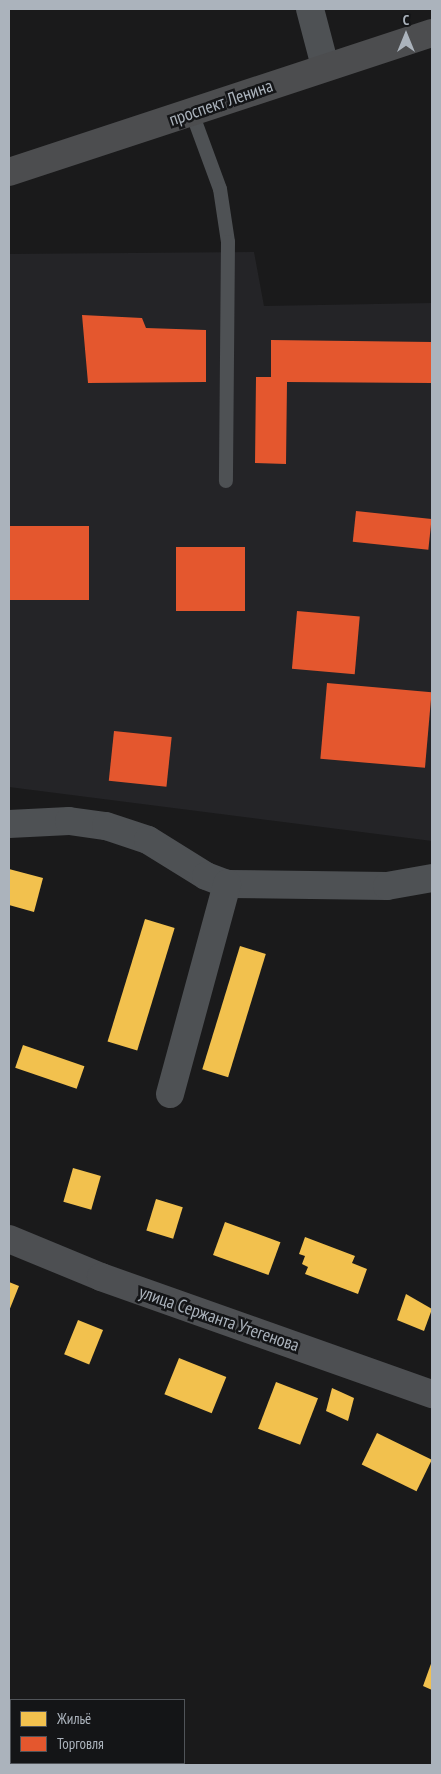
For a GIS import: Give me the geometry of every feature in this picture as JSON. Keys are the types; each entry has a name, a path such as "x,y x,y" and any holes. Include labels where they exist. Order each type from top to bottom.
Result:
{"main road":[{"name":"проспект Ленина","path":"9,172 192,113 325,66 432,33"},
{"name":"улица Сержанта Утегенова","path":"9,1239 101,1277 432,1394"}],"street":[{"path":"310,9 325,66"},
{"path":"9,824 69,821 106,826 148,840 206,876 227,884 387,886 432,878"},
{"path":"170,1094 227,884"}],"lane":[{"path":"192,113 220,189 228,242 226,481"}],"shaded area":[{"path":"254,252 264,306 432,303 432,841 9,787 9,254"}],"building: Жильё":[{"path":"9,869 43,878 34,912 9,905"},
{"path":"145,919 175,928 137,1050 108,1041"},
{"path":"240,946 266,954 228,1077 202,1069"},
{"path":"23,1045 84,1066 77,1089 15,1068"},
{"path":"73,1168 101,1176 91,1210 63,1202"},
{"path":"156,1199 183,1207 173,1239 146,1231"},
{"path":"225,1222 280,1242 268,1275 213,1255"},
{"path":"305,1237 355,1256 352,1263 367,1269 358,1294 305,1274 308,1267 302,1264 305,1256 299,1254"},
{"path":"9,1282 19,1286 9,1311"},
{"path":"406,1294 432,1309 424,1331 397,1320"},
{"path":"78,1320 103,1330 89,1364 64,1354"},
{"path":"179,1358 226,1377 212,1413 164,1394"},
{"path":"276,1382 318,1398 300,1445 258,1429"},
{"path":"332,1388 354,1398 348,1421 326,1411"},
{"path":"377,1433 432,1460 416,1491 362,1464"},
{"path":"432,1661 432,1690 423,1686"}],"building: Торговля":[{"path":"82,315 142,318 146,328 206,330 206,382 88,383"},
{"path":"271,340 432,342 432,383 287,382 286,464 255,463 256,377 271,377"},
{"path":"356,511 432,519 428,550 353,542"},
{"path":"9,526 89,526 89,600 9,600"},
{"path":"176,547 245,547 245,611 176,611"},
{"path":"297,611 360,616 355,674 292,669"},
{"path":"327,683 432,692 425,768 320,759"},
{"path":"114,731 172,737 166,787 109,781"}]}
